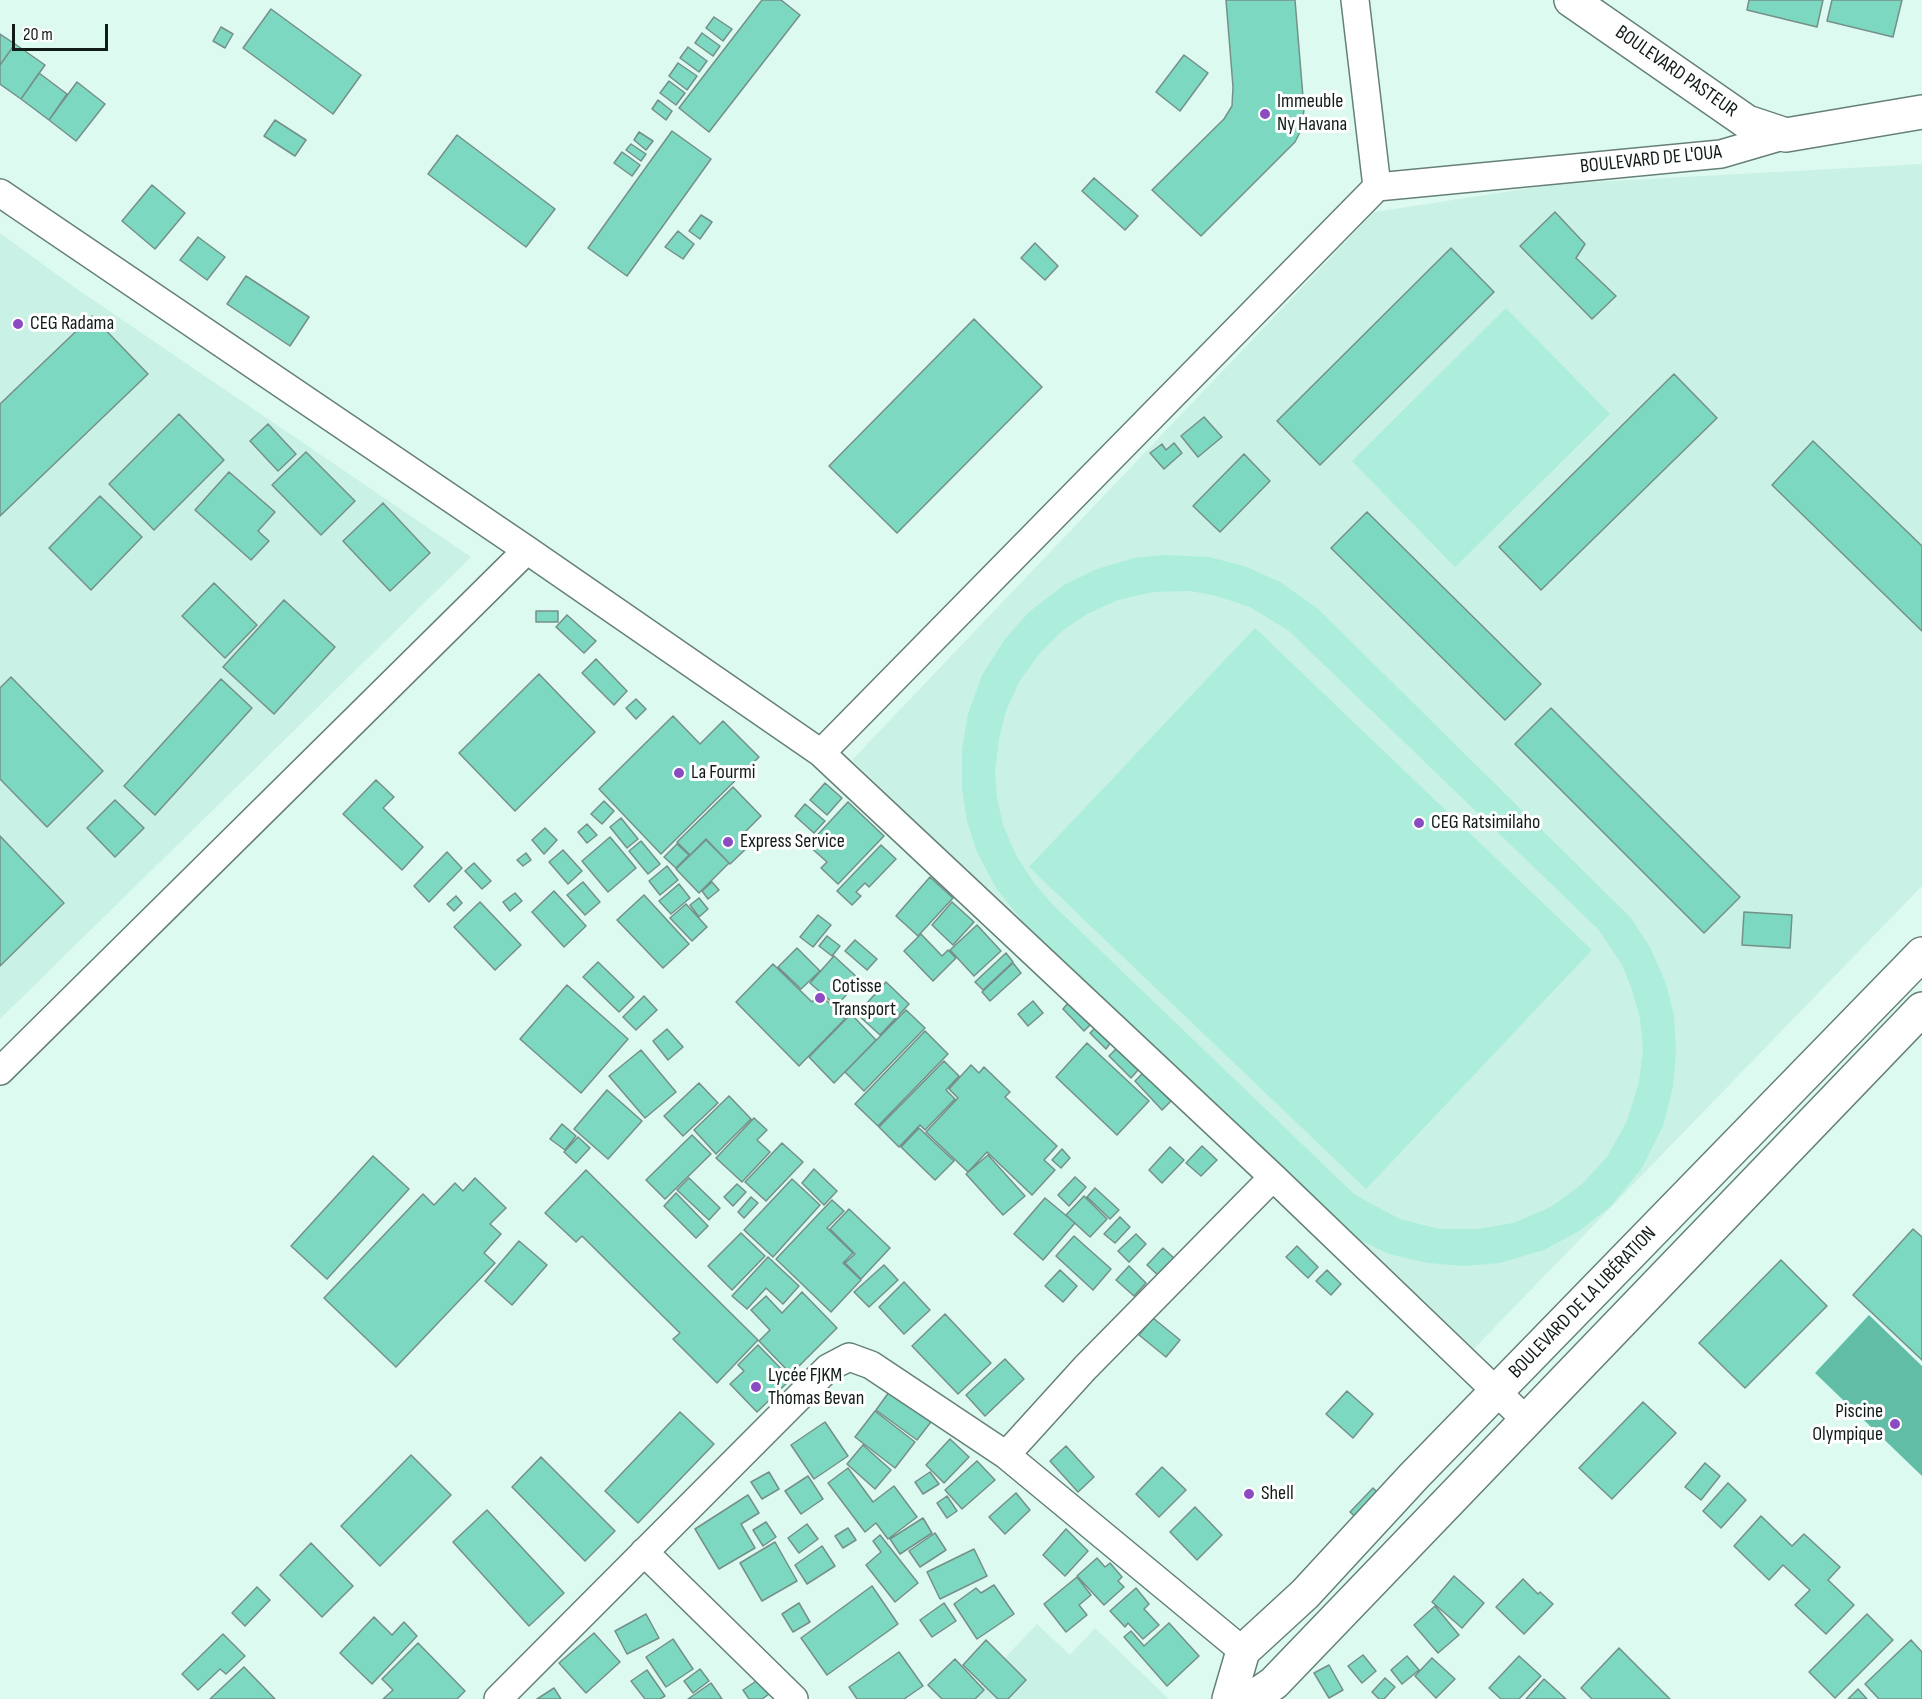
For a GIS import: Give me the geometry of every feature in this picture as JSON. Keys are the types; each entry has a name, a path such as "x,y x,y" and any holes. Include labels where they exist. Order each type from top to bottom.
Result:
{"main road":[{"name":"BOULEVARD PASTEUR","path":"1571,0 1747,122 1786,135"},
{"name":"BOULEVARD DE L'OUA","path":"1786,135 1922,112"},
{"name":"BOULEVARD DE LA LIBÉRATION","path":"1243,1651 1305,1594 1414,1476 1922,954"},
{"name":"BOULEVARD DE LA LIBÉRATION","path":"1272,1694 1526,1420 1922,1009"},
{"path":"1243,1651 1272,1694"},
{"path":"1229,1699 1243,1651"}],"street":[{"path":"821,753 1377,187 1355,0"},
{"name":"BOULEVARD DE L'OUA","path":"1377,187 1720,154 1786,135"},
{"path":"0,193 527,550 821,753 1273,1177 1526,1420"},
{"path":"0,1071 527,550"},
{"path":"1006,1455 1085,1368 1273,1177"},
{"path":"498,1699 828,1368 849,1357 871,1365 1006,1455 1243,1651"},
{"path":"644,1552 794,1699"}],"shaded area":[{"name":"CEG Ratsimilaho","path":"1922,164 1922,886 1464,1359 852,760 1374,212 1557,184"},
{"path":"0,233 74,287 471,557 0,1019"},
{"path":"1506,308 1610,414 1455,567 1352,461"},
{"path":"1165,555 1209,557 1244,566 1280,582 1317,608 1631,918 1651,949 1666,984 1674,1016 1676,1052 1673,1087 1663,1126 1642,1168 1610,1207 1579,1231 1544,1250 1500,1263 1464,1266 1427,1263 1389,1254 1360,1240 1324,1215 1023,922 996,888 977,852 967,821 962,789 962,750 968,714 982,675 1005,639 1029,612 1064,585 1097,569 1134,558","holes":["1190,591 1217,596 1250,607 1289,631 1598,929 1622,965 1640,1018 1643,1049 1639,1082 1627,1121 1607,1157 1582,1184 1551,1207 1513,1223 1477,1229 1439,1229 1400,1219 1354,1194 1053,905 1034,883 1016,855 1003,825 997,798 995,772 999,739 1006,711 1019,682 1039,654 1062,631 1087,614 1118,600 1153,592"]},
{"path":"1255,628 1592,950 1366,1189 1029,867"},
{"name":"Piscine Olympique","path":"1869,1315 1922,1366 1922,1476 1815,1373"},
{"path":"1037,1624 1070,1655 1095,1628 1169,1699 966,1699"}],"building":[{"path":"762,0 781,0 800,15 709,132 679,108"},
{"name":"Immeuble Ny Havana","path":"1226,0 1295,0 1304,109 1302,128 1295,142 1201,236 1152,190 1224,119 1232,106 1233,87"},
{"path":"1749,0 1823,0 1817,27 1747,10"},
{"path":"1832,0 1902,0 1893,37 1827,21"},
{"path":"271,9 361,75 333,114 243,48"},
{"path":"714,17 732,29 723,41 706,28"},
{"path":"221,27 233,34 225,48 213,41"},
{"path":"702,33 720,46 713,56 695,43"},
{"path":"0,34 15,44 0,65"},
{"path":"15,44 45,65 21,99 0,84 0,65"},
{"path":"688,47 707,61 699,72 680,58"},
{"path":"1184,55 1208,73 1180,111 1156,92"},
{"path":"678,63 697,76 687,90 669,76"},
{"path":"39,73 67,94 49,120 21,99"},
{"path":"669,81 685,93 676,105 660,93"},
{"path":"77,82 105,104 76,141 49,120"},
{"path":"658,100 672,111 666,120 652,109"},
{"path":"275,120 306,140 295,156 264,136"},
{"path":"672,131 711,159 627,276 588,248"},
{"path":"639,132 653,141 646,150 634,140"},
{"path":"457,135 555,209 526,247 428,174"},
{"path":"631,144 646,154 641,161 626,150"},
{"path":"622,152 640,165 632,176 614,163"},
{"path":"1094,178 1138,216 1125,230 1082,191"},
{"path":"152,185 185,213 155,249 122,221"},
{"path":"1555,212 1585,244 1576,258 1616,296 1592,319 1520,246"},
{"path":"701,215 712,222 700,239 689,231"},
{"path":"678,231 694,244 683,259 665,247"},
{"path":"198,237 225,257 207,280 180,260"},
{"path":"1035,243 1058,266 1045,280 1021,258"},
{"path":"1451,248 1494,292 1320,465 1277,421"},
{"path":"246,276 309,317 290,346 227,304"},
{"path":"92,316 148,374 0,516 0,404"},
{"path":"974,319 1042,387 897,533 829,466"},
{"path":"1674,374 1717,418 1541,590 1499,547"},
{"path":"179,414 224,460 154,530 109,484"},
{"path":"1204,417 1222,437 1198,457 1181,436"},
{"path":"268,424 296,454 278,471 250,441"},
{"path":"1813,441 1922,546 1922,631 1772,485"},
{"path":"1174,443 1182,453 1164,469 1150,453 1162,444 1166,450"},
{"path":"306,452 355,501 321,535 272,485"},
{"path":"1244,454 1270,481 1220,532 1193,506"},
{"path":"229,472 275,512 258,531 269,541 251,560 195,510"},
{"path":"100,496 142,537 91,590 49,548"},
{"path":"383,503 430,553 390,591 343,541"},
{"path":"1367,512 1541,684 1505,720 1331,548"},
{"path":"214,583 257,625 225,658 182,616"},
{"path":"284,600 335,647 274,714 223,667"},
{"path":"536,611 558,611 558,622 536,622"},
{"path":"567,615 596,641 584,653 556,627"},
{"path":"596,659 627,691 614,705 582,673"},
{"path":"539,674 595,732 515,811 459,753"},
{"path":"11,677 103,771 47,827 0,779 0,688"},
{"path":"221,679 252,708 155,815 124,786"},
{"path":"636,699 646,709 636,719 626,708"},
{"path":"1551,708 1740,897 1704,933 1515,744"},
{"name":"La Fourmi","path":"673,716 700,744 723,721 759,757 661,854 599,789"},
{"path":"376,780 394,797 383,808 423,847 402,870 343,814"},
{"path":"825,783 842,798 827,815 810,800"},
{"path":"733,787 761,816 742,835 751,844 730,864 706,839 690,855 677,842"},
{"path":"115,800 144,828 115,857 87,828"},
{"path":"604,801 614,811 602,824 591,814"},
{"path":"848,802 884,836 838,884 821,868 827,862 808,845"},
{"path":"805,804 825,821 814,833 795,816"},
{"path":"621,818 638,839 627,848 610,827"},
{"path":"587,824 597,835 587,843 578,832"},
{"path":"545,828 557,840 544,854 532,840"},
{"path":"0,836 64,903 0,966"},
{"path":"610,837 636,868 608,892 582,861"},
{"path":"706,840 729,863 699,893 676,869"},
{"path":"641,841 660,864 648,874 629,851"},
{"path":"677,844 689,855 676,868 664,857"},
{"path":"881,845 896,859 869,887 865,883 856,892 861,896 852,905 837,891"},
{"path":"563,850 582,871 568,884 549,862"},
{"path":"447,852 462,868 429,902 414,886"},
{"path":"526,853 531,860 523,866 517,860"},
{"path":"474,863 491,881 482,889 465,871"},
{"path":"667,866 678,880 660,895 649,881"},
{"path":"930,877 953,898 918,936 896,916"},
{"path":"583,882 600,902 585,915 567,895"},
{"path":"712,882 719,890 708,899 702,891"},
{"path":"679,884 690,898 671,914 659,901"},
{"path":"554,891 586,926 564,947 532,912"},
{"path":"515,893 522,901 510,911 503,902"},
{"path":"644,895 689,944 663,968 617,920"},
{"path":"456,896 462,903 454,911 447,904"},
{"path":"699,898 708,909 699,917 690,905"},
{"path":"480,902 521,945 495,970 454,927"},
{"path":"952,902 974,922 953,945 932,925"},
{"path":"686,904 707,927 692,941 670,918"},
{"path":"1744,912 1792,915 1790,948 1742,945"},
{"path":"818,915 831,925 813,947 800,937"},
{"path":"977,925 1001,951 974,976 950,950"},
{"path":"921,934 942,956 948,950 956,958 933,981 904,951"},
{"path":"827,936 840,946 832,956 819,946"},
{"path":"855,940 877,959 867,970 845,951"},
{"path":"797,948 820,971 801,989 778,967"},
{"path":"1006,953 1013,962 983,990 975,982"},
{"path":"834,956 860,980 836,1006 810,983"},
{"path":"598,962 634,997 619,1012 583,977"},
{"path":"1013,963 1021,973 990,1001 982,992"},
{"path":"773,964 812,1002 820,994 845,1019 799,1066 736,1002"},
{"path":"886,982 909,1004 880,1035 857,1014"},
{"path":"567,985 628,1039 581,1093 520,1039"},
{"path":"644,996 657,1010 636,1030 623,1017"},
{"path":"1033,1001 1043,1013 1028,1026 1018,1014"},
{"path":"1069,1002 1091,1024 1084,1031 1063,1009"},
{"path":"906,1010 925,1028 864,1091 845,1072"},
{"path":"851,1014 876,1040 834,1083 809,1057"},
{"path":"1096,1027 1111,1042 1106,1049 1090,1033"},
{"path":"667,1029 683,1047 668,1060 653,1041"},
{"path":"925,1031 948,1054 878,1126 855,1104"},
{"path":"1087,1043 1149,1101 1117,1135 1056,1077"},
{"path":"1117,1048 1138,1070 1131,1078 1109,1056"},
{"path":"641,1050 676,1092 645,1118 609,1076"},
{"path":"944,1061 959,1076 946,1090 955,1099 925,1130 920,1125 899,1147 879,1127"},
{"path":"971,1065 979,1073 984,1067 1010,1092 1005,1097 1057,1146 1044,1160 1055,1170 1032,1195 987,1152 968,1172 926,1132 958,1098 949,1089"},
{"path":"1143,1073 1171,1101 1162,1110 1135,1081"},
{"path":"699,1083 718,1103 683,1136 664,1116"},
{"path":"607,1090 642,1121 608,1159 574,1129"},
{"path":"729,1096 751,1119 716,1154 694,1130"},
{"path":"754,1118 767,1130 757,1140 770,1152 742,1182 716,1158"},
{"path":"562,1124 576,1136 565,1150 550,1139"},
{"path":"919,1128 954,1161 935,1180 901,1147"},
{"path":"692,1135 711,1154 665,1199 646,1180"},
{"path":"578,1137 590,1148 576,1163 564,1152"},
{"path":"782,1143 803,1162 766,1201 745,1182"},
{"path":"1202,1146 1217,1160 1201,1176 1186,1163"},
{"path":"1170,1147 1184,1160 1162,1183 1149,1170"},
{"path":"1062,1149 1070,1158 1061,1168 1052,1160"},
{"path":"988,1155 1025,1196 1003,1215 966,1174"},
{"path":"373,1156 409,1189 327,1279 291,1246"},
{"path":"814,1169 837,1191 824,1205 802,1183"},
{"path":"586,1170 758,1340 717,1383 673,1339 680,1333 582,1236 576,1242 545,1213"},
{"path":"1075,1177 1086,1187 1069,1206 1058,1195"},
{"path":"475,1178 506,1208 490,1224 501,1234 484,1253 495,1263 396,1367 324,1298 423,1194 434,1205 455,1183 463,1191"},
{"path":"689,1178 720,1208 709,1220 677,1190"},
{"path":"792,1179 820,1205 773,1257 744,1230"},
{"path":"737,1184 746,1192 733,1206 724,1197"},
{"path":"1095,1188 1119,1210 1110,1219 1087,1197"},
{"path":"676,1193 708,1226 696,1238 664,1206"},
{"path":"1084,1196 1107,1219 1090,1237 1066,1215"},
{"path":"751,1197 758,1203 744,1218 738,1212"},
{"path":"1045,1198 1075,1223 1043,1260 1014,1234"},
{"path":"832,1200 844,1211 827,1228 853,1253 843,1263 861,1280 831,1312 776,1259"},
{"path":"849,1209 890,1248 861,1279 845,1263 855,1254 830,1229"},
{"path":"1120,1217 1130,1227 1115,1243 1104,1234"},
{"path":"1913,1229 1922,1237 1922,1360 1853,1295"},
{"path":"741,1233 765,1256 732,1290 708,1266"},
{"path":"1136,1234 1146,1244 1129,1262 1118,1251"},
{"path":"1074,1236 1111,1269 1093,1290 1056,1256"},
{"path":"519,1241 547,1265 512,1305 485,1281"},
{"path":"1297,1246 1318,1267 1308,1278 1286,1257"},
{"path":"1163,1248 1176,1260 1160,1277 1147,1265"},
{"path":"768,1257 799,1286 783,1304 766,1288 747,1309 732,1296"},
{"path":"1781,1260 1827,1306 1745,1388 1699,1343"},
{"path":"884,1265 898,1280 869,1307 854,1292"},
{"path":"1129,1266 1146,1283 1134,1296 1116,1280"},
{"path":"1060,1270 1077,1286 1063,1302 1045,1286"},
{"path":"1327,1270 1341,1284 1331,1295 1316,1281"},
{"path":"904,1282 930,1310 904,1334 879,1307"},
{"path":"802,1292 837,1328 791,1374 759,1341 770,1330 751,1310 766,1296 782,1313"},
{"path":"945,1314 991,1363 958,1394 912,1346"},
{"path":"1153,1318 1180,1340 1166,1357 1139,1335"},
{"path":"758,1345 791,1379 757,1412 730,1384 744,1371 738,1365"},
{"path":"1005,1359 1024,1379 985,1416 966,1395"},
{"path":"892,1388 934,1418 917,1440 876,1410"},
{"path":"1347,1391 1373,1414 1353,1438 1326,1414"},
{"path":"1643,1402 1676,1433 1612,1499 1579,1468"},
{"path":"875,1411 915,1442 895,1468 855,1437"},
{"path":"680,1412 714,1444 638,1523 605,1491"},
{"path":"825,1422 848,1456 814,1479 791,1445"},
{"path":"950,1439 969,1457 944,1483 926,1465"},
{"path":"863,1445 891,1470 875,1489 847,1464"},
{"path":"1066,1446 1094,1477 1078,1492 1050,1461"},
{"path":"411,1455 451,1495 380,1566 341,1526"},
{"path":"541,1457 615,1531 585,1561 512,1487"},
{"path":"977,1461 995,1480 962,1509 945,1490"},
{"path":"1705,1463 1720,1476 1701,1500 1685,1487"},
{"path":"1162,1467 1186,1490 1159,1517 1136,1494"},
{"path":"848,1468 873,1502 894,1486 917,1517 888,1539 876,1523 865,1532 828,1483"},
{"path":"769,1472 779,1489 762,1499 751,1482"},
{"path":"930,1472 939,1484 923,1494 915,1482"},
{"path":"808,1476 823,1499 801,1514 785,1491"},
{"path":"1728,1483 1746,1500 1721,1528 1703,1511"},
{"path":"1373,1488 1385,1500 1363,1524 1350,1512"},
{"path":"1016,1493 1030,1510 1005,1534 989,1517"},
{"path":"748,1495 759,1513 741,1524 755,1548 719,1569 695,1529"},
{"path":"947,1496 957,1511 947,1518 937,1503"},
{"path":"1195,1507 1222,1535 1197,1560 1170,1532"},
{"path":"487,1510 564,1593 529,1626 453,1542"},
{"path":"1761,1516 1792,1546 1804,1534 1840,1567 1828,1580 1854,1605 1826,1634 1795,1605 1810,1590 1783,1565 1769,1580 1734,1546"},
{"path":"923,1518 932,1533 900,1554 890,1539"},
{"path":"766,1522 776,1537 763,1546 753,1530"},
{"path":"807,1524 818,1539 799,1553 788,1538"},
{"path":"848,1528 856,1540 843,1548 835,1536"},
{"path":"1066,1529 1088,1551 1065,1576 1043,1555"},
{"path":"935,1533 946,1550 920,1567 909,1551"},
{"path":"880,1535 918,1583 895,1602 866,1565 881,1552 873,1541"},
{"path":"775,1542 797,1581 762,1601 740,1563"},
{"path":"311,1543 353,1586 322,1617 280,1575"},
{"path":"822,1546 835,1566 807,1584 795,1565"},
{"path":"974,1549 987,1576 940,1599 927,1572"},
{"path":"1097,1558 1105,1567 1110,1563 1122,1577 1118,1581 1124,1587 1104,1605 1077,1576"},
{"path":"1454,1576 1484,1603 1462,1628 1432,1602"},
{"path":"1077,1577 1091,1595 1079,1605 1087,1615 1066,1632 1044,1604"},
{"path":"1523,1579 1538,1594 1540,1592 1553,1604 1524,1634 1496,1607"},
{"path":"994,1585 1014,1614 977,1639 954,1604 976,1588 981,1593"},
{"path":"872,1586 898,1624 827,1675 801,1638"},
{"path":"257,1587 270,1600 245,1626 232,1613"},
{"path":"1136,1588 1149,1604 1144,1609 1159,1625 1143,1639 1128,1623 1125,1627 1110,1611"},
{"path":"799,1603 810,1622 793,1632 782,1614"},
{"path":"944,1603 956,1621 932,1637 920,1620"},
{"path":"1435,1606 1459,1635 1438,1653 1414,1625"},
{"path":"646,1614 659,1638 627,1654 615,1631"},
{"path":"1867,1614 1893,1640 1835,1698 1809,1672"},
{"path":"374,1617 392,1635 404,1622 417,1636 372,1684 340,1653"},
{"path":"1169,1623 1199,1656 1167,1686 1124,1637 1131,1631 1144,1646"},
{"path":"594,1633 620,1662 586,1693 559,1663"},
{"path":"223,1634 245,1656 226,1674 220,1669 198,1690 182,1674"},
{"path":"673,1639 693,1669 666,1687 646,1657"},
{"path":"986,1640 1026,1680 1008,1699 998,1699 963,1665"},
{"path":"1911,1640 1922,1652 1922,1699 1879,1699 1865,1684"},
{"path":"418,1643 465,1691 457,1699 383,1699 393,1690 382,1679"},
{"path":"1619,1648 1670,1699 1592,1699 1581,1688"},
{"path":"899,1652 923,1686 904,1699 857,1699 849,1687"},
{"path":"1363,1655 1376,1671 1362,1683 1348,1666"},
{"path":"1407,1656 1419,1670 1402,1684 1391,1670"},
{"path":"1519,1656 1541,1676 1519,1699 1501,1699 1489,1688"},
{"path":"1432,1658 1455,1679 1436,1698 1415,1676"},
{"path":"955,1659 984,1690 975,1699 942,1699 928,1685"},
{"path":"1329,1665 1343,1690 1329,1698 1314,1673"},
{"path":"244,1667 275,1699 210,1699"},
{"path":"700,1669 709,1681 693,1693 684,1681"},
{"path":"647,1670 665,1696 660,1699 645,1699 631,1681"},
{"path":"762,1677 772,1692 762,1699 749,1699 743,1690"},
{"path":"1385,1678 1395,1687 1384,1699 1379,1699 1372,1692"},
{"path":"1544,1679 1566,1699 1526,1699"},
{"path":"711,1683 722,1699 688,1699"},
{"path":"554,1688 561,1699 537,1699"},
{"path":"1858,1689 1867,1699 1848,1699"}],"place":[{"name":"Immeuble Ny Havana","path":"1265,114"},
{"name":"CEG Radama","path":"18,324"},
{"name":"La Fourmi","path":"679,773"},
{"name":"CEG Ratsimilaho","path":"1419,823"},
{"name":"Express Service","path":"728,842"},
{"name":"Cotisse Transport","path":"820,998"},
{"name":"Lycée FJKM Thomas Bevan","path":"756,1387"},
{"name":"Piscine Olympique","path":"1895,1424"},
{"name":"Shell","path":"1249,1494"}]}
